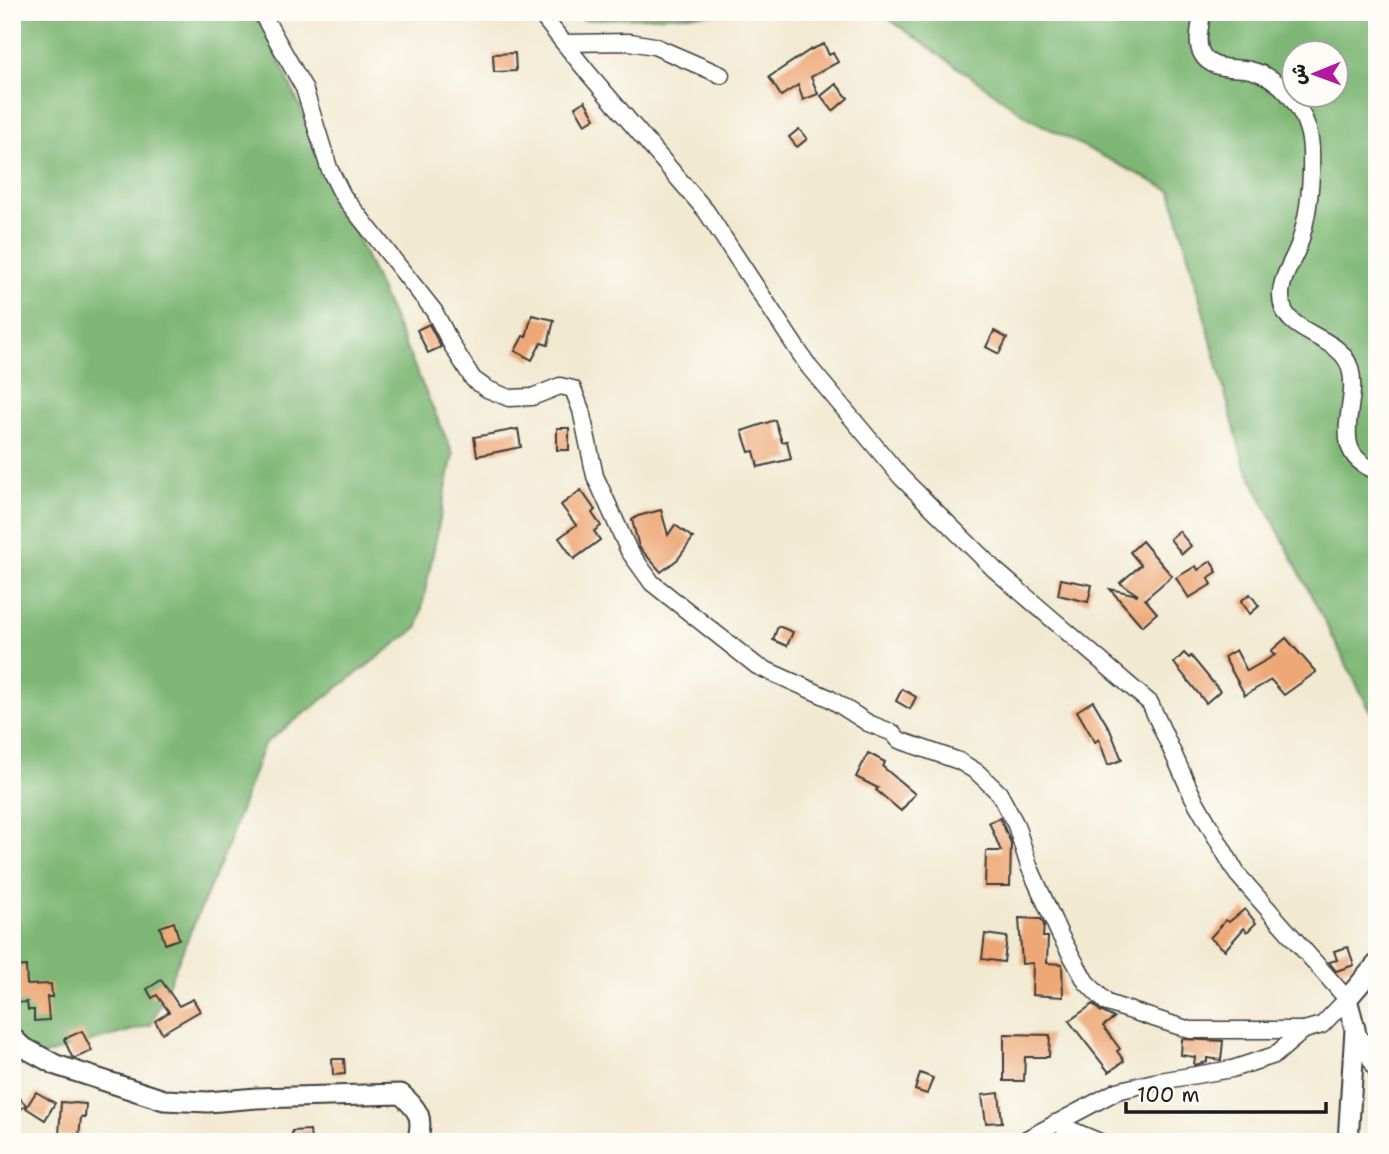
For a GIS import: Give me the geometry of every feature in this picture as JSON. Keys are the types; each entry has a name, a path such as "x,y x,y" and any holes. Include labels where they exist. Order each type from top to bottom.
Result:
{"street":[{"path":"261,12 304,88 329,168 342,196 434,311 473,379 487,389 509,398 532,397 560,386 573,389 581,410 595,476 629,551 652,583 757,666 829,698 869,723 892,733 899,740 959,761 977,772 999,793 1016,825 1029,866 1060,935 1086,982 1107,1003 1190,1030 1304,1030 1322,1025 1377,964"},
{"path":"539,12 706,211 809,368 901,477 995,570 1150,703 1193,797 1237,874 1347,999 1355,1029 1377,1071"},
{"path":"1202,12 1199,46 1206,60 1213,65 1252,71 1275,82 1293,101 1306,123 1311,148 1310,190 1299,243 1282,284 1281,303 1290,319 1338,348 1345,356 1352,377 1348,429 1350,448 1361,463 1377,471"},
{"path":"564,43 630,42 654,46 721,75"},
{"path":"1348,1142 1355,1029"},
{"path":"1021,1142 1117,1091 1232,1069 1275,1055 1304,1030"},
{"path":"12,1037 21,1046 56,1065 164,1100 208,1102 401,1094 416,1109 422,1125 417,1142"},
{"path":"1055,1123 1100,1142"}],"green space":[{"path":"12,12 258,12 453,454 418,627 264,744 228,844 151,1025 12,1064"},
{"path":"578,12 753,12 583,20"},
{"path":"879,12 1377,12 1377,724 1244,464 1171,191 1032,120"}],"building":[{"path":"824,44 829,55 833,53 838,62 811,77 818,94 803,100 798,85 781,96 769,77"},
{"path":"515,53 516,71 494,72 493,54"},
{"path":"836,84 848,98 833,111 821,96"},
{"path":"585,101 595,118 585,124 575,107"},
{"path":"799,129 807,139 797,147 789,137"},
{"path":"532,315 554,320 548,345 541,343 532,360 515,351 523,336 526,337"},
{"path":"429,324 441,347 428,353 417,330"},
{"path":"994,331 1007,338 999,354 986,347"},
{"path":"775,420 782,442 787,441 791,459 758,467 754,451 749,452 742,431"},
{"path":"557,428 569,428 569,450 557,450"},
{"path":"518,429 521,447 477,456 474,437"},
{"path":"581,490 595,510 592,513 601,526 594,531 600,540 574,559 559,538 576,525 561,505"},
{"path":"661,510 668,535 675,525 693,538 678,559 661,572 639,547 632,520"},
{"path":"1179,531 1191,546 1182,554 1170,539"},
{"path":"1142,541 1172,576 1145,599 1157,613 1142,626 1110,589 1138,595 1120,583 1141,565 1130,552"},
{"path":"1211,561 1217,572 1208,578 1212,584 1189,598 1176,578 1196,566 1198,570"},
{"path":"1061,579 1092,585 1088,602 1058,595"},
{"path":"1250,594 1259,606 1250,614 1241,601"},
{"path":"778,626 793,632 787,646 773,640"},
{"path":"1286,638 1316,672 1284,695 1271,680 1245,695 1224,657 1236,650 1247,671 1275,655 1271,651"},
{"path":"1184,653 1189,658 1191,656 1220,691 1206,703 1174,663"},
{"path":"902,689 916,697 910,709 896,701"},
{"path":"1093,701 1110,730 1122,760 1108,765 1099,739 1095,742 1077,711"},
{"path":"868,753 885,762 883,767 915,794 901,811 876,790 878,788 856,777"},
{"path":"1000,818 1011,843 1010,886 985,886 986,851 1001,851 989,822"},
{"path":"1245,909 1256,923 1247,932 1244,928 1225,950 1210,938 1226,920 1229,922"},
{"path":"1019,918 1041,919 1044,925 1043,937 1048,937 1047,963 1062,964 1063,997 1032,995 1033,963 1022,964"},
{"path":"174,922 179,939 165,944 160,927"},
{"path":"985,934 1007,937 1004,962 982,959"},
{"path":"1348,947 1354,965 1336,971 1329,962 1337,960 1334,951"},
{"path":"26,966 27,985 51,984 52,997 47,997 49,1020 34,1021 34,1010 28,1010 27,1002 16,1003 14,967"},
{"path":"161,980 179,1006 193,999 200,1011 162,1033 155,1021 169,1012 157,995 152,998 147,989"},
{"path":"1093,1004 1114,1018 1103,1026 1120,1049 1117,1051 1124,1061 1109,1072 1069,1021"},
{"path":"82,1031 92,1051 75,1058 64,1039"},
{"path":"1004,1034 1050,1035 1049,1057 1025,1057 1024,1081 1004,1081"},
{"path":"1182,1039 1223,1041 1221,1060 1207,1058 1207,1062 1194,1065 1195,1057 1181,1055"},
{"path":"332,1059 344,1059 345,1074 333,1075"},
{"path":"920,1073 933,1078 927,1094 915,1090"},
{"path":"12,1089 26,1105 12,1116"},
{"path":"36,1092 55,1103 45,1120 26,1108"},
{"path":"999,1093 1002,1122 986,1123 982,1095"},
{"path":"61,1102 86,1104 85,1118 81,1117 79,1138 59,1136"},
{"path":"310,1130 311,1142 292,1142 292,1131"}]}
